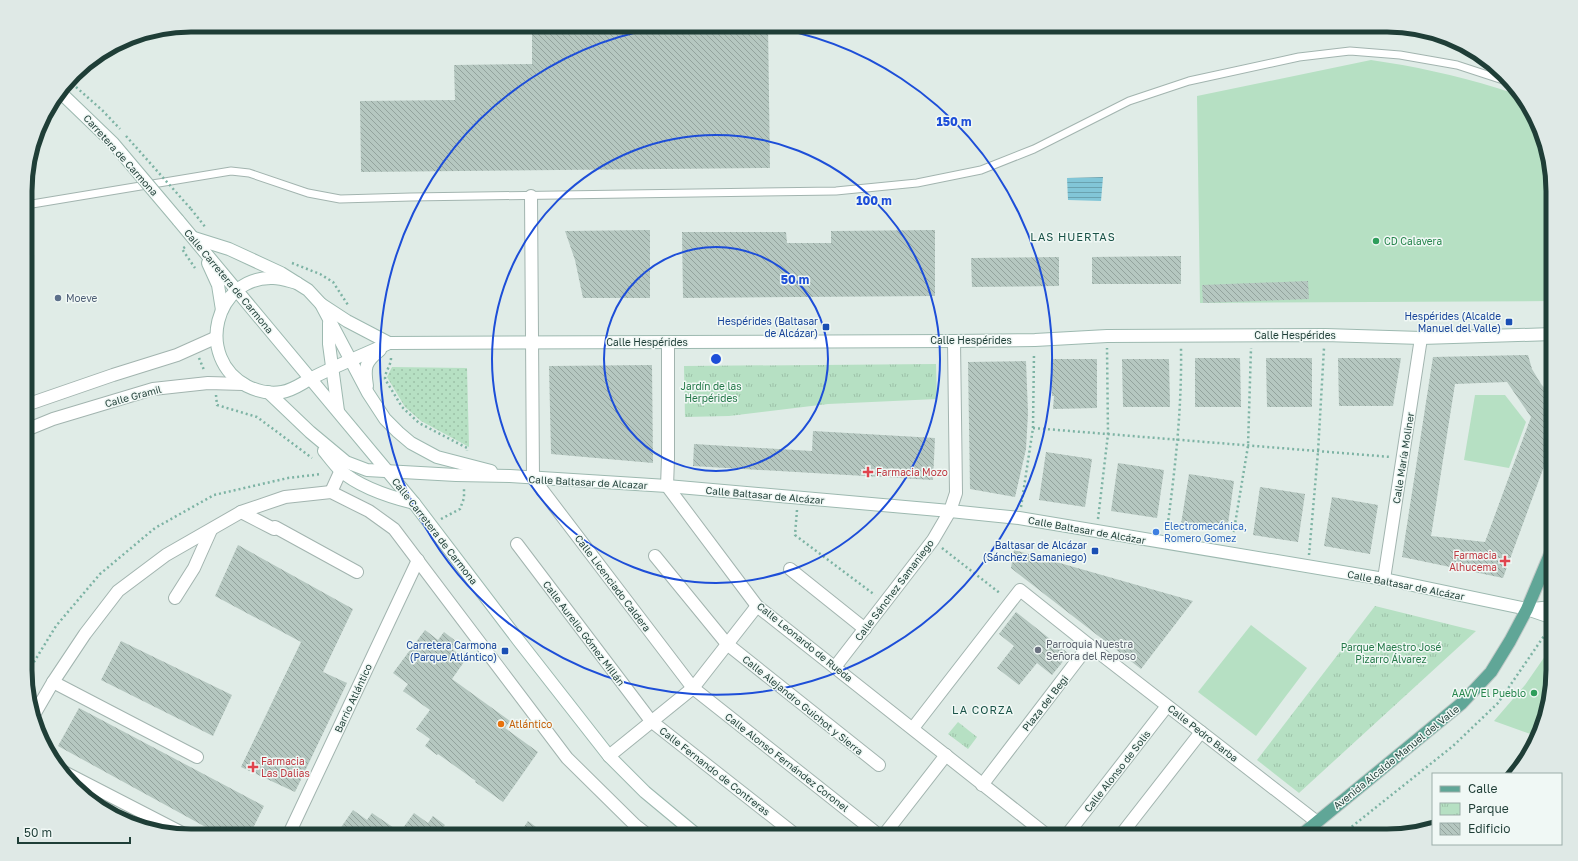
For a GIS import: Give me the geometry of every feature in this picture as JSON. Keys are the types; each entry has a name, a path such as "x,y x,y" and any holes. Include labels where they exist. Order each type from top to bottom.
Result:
{"main road":[{"name":"Avenida Alcalde Manuel del Valle","path":"1308,829 1462,704 1491,672 1527,609 1546,564"}],"street":[{"name":"Carretera de Carmona","path":"64,96 113,144 178,220"},
{"path":"531,196 533,478"},
{"name":"Calle Carretera de Carmona","path":"178,220 414,503 524,648 609,756 645,792 690,829"},
{"path":"196,242 229,249 281,273 308,290 321,304 347,321 390,343"},
{"path":"196,242 218,285 222,310"},
{"path":"297,283 284,279 272,278 260,279 248,283 237,290 222,310 215,338 219,356 230,373 243,384 259,391 281,392 292,390 311,378 390,343"},
{"path":"321,304 329,323 329,344 338,411"},
{"path":"321,304 368,393 385,419 411,443 437,457 510,476"},
{"name":"Calle Hespérides","path":"390,343 954,341 1181,335 1325,335 1421,338 1546,334"},
{"path":"32,403 177,355 215,338"},
{"name":"Calle María Moliner","path":"1384,579 1421,338"},
{"name":"Calle Sánchez Samaniego","path":"835,667 933,540 950,511 956,493 954,341"},
{"path":"666,486 668,459 668,342"},
{"path":"368,393 366,366 370,359 390,343"},
{"path":"311,378 323,363 329,344"},
{"name":"Calle Gramil","path":"32,428 53,419 153,389 208,383 243,384"},
{"path":"268,392 310,432 346,462 356,467 367,470 510,476"},
{"path":"310,432 341,470 372,489 414,503"},
{"path":"331,492 341,470"},
{"name":"Calle Baltasar de Alcazar","path":"510,476 666,486"},
{"name":"Calle Licenciado Caldera","path":"533,478 692,688"},
{"name":"Calle Baltasar de Alcázar","path":"666,486 1019,518 1384,579 1527,609"},
{"name":"Calle Leonardo de Rueda","path":"666,486 758,606 913,728"},
{"path":"37,710 53,682 85,634 118,591 166,555 241,512 285,497 331,492 369,511 394,529 567,758 640,829"},
{"path":"241,512 274,529 275,527 357,572"},
{"path":"175,598 194,568 211,530"},
{"name":"Calle Aurelio Gómez Millán","path":"517,544 651,721"},
{"name":"Calle Alejandro Guichot y Sierra","path":"655,556 727,644 878,765"},
{"name":"Barrio Atlántico","path":"291,829 418,560"},
{"path":"790,569 865,629"},
{"path":"1039,829 913,728 1020,590 1089,645"},
{"path":"609,756 692,688 758,606"},
{"path":"1527,609 1546,608"},
{"path":"1527,609 1546,616"},
{"name":"Calle Pedro Barba","path":"1089,645 1317,822"},
{"name":"Plaza del Begi","path":"982,784 1089,645"},
{"path":"53,682 197,756"},
{"name":"Calle Alonso Fernández Coronel","path":"692,688 873,829"},
{"name":"Calle Alonso de Solis","path":"1071,829 1168,706"},
{"name":"Calle Fernando de Contreras","path":"651,721 788,829"},
{"path":"1125,829 1201,732"},
{"path":"888,829 946,755"},
{"path":"74,777 173,828"}],"lane":[{"path":"32,204 231,171 250,173 308,193 340,199 836,191 917,183 981,170 1034,149 1129,101 1189,81 1299,57 1350,51 1400,54 1457,65 1499,79"}],"path":[{"path":"191,209 206,228"},
{"path":"182,249 188,256 198,274"},
{"path":"1165,543 1178,440 1182,378 1181,335"},
{"path":"1229,554 1248,446 1251,380 1251,335"},
{"path":"1308,567 1318,452 1325,335"},
{"path":"1096,531 1108,434 1107,336"},
{"path":"1019,518 1033,428 1034,340"},
{"path":"199,357 207,376"},
{"path":"391,363 385,374 385,379 402,407 419,423 467,448 466,455"},
{"path":"216,398 217,405 257,417 314,459"},
{"path":"1033,428 1403,458"},
{"path":"443,517 460,509 464,498 464,486"},
{"path":"798,498 795,535 885,602"},
{"path":"933,540 1011,602"},
{"path":"1349,829 1453,746 1498,703 1544,636 1546,636"}],"green space":[{"name":"CD Calavera","path":"1371,60 1450,75 1511,92 1525,112 1534,130 1541,150 1545,171 1546,301 1200,303 1197,96"},
{"name":"Jardín de las Herpérides","path":"936,364 937,399 828,404 729,416 685,417 684,366"},
{"path":"392,367 467,368 469,447 421,421 405,407 387,377"},
{"path":"1475,395 1505,395 1526,422 1509,468 1464,460"},
{"name":"Parque Maestro José Pizarro Álvarez","path":"1375,606 1476,631 1299,793 1257,760"},
{"path":"1251,625 1307,668 1256,736 1198,692"},
{"name":"AAVV El Pueblo","path":"1546,655 1545,690 1541,711 1532,735 1494,721 1525,685"},
{"path":"958,722 977,737 968,749 948,734"}],"water":[{"path":"1103,177 1101,201 1068,200 1067,178"}],"building":[{"path":"532,32 768,32 770,168 361,172 360,101 455,100 454,65 532,64"},
{"path":"650,230 650,298 583,298 575,260 565,231"},
{"path":"935,230 935,296 683,298 682,232 786,232 787,243 831,243 831,231"},
{"path":"1181,256 1181,284 1092,284 1092,257"},
{"path":"1059,257 1059,286 972,287 971,258"},
{"path":"1308,281 1309,299 1203,303 1202,285"},
{"path":"1528,355 1532,369 1546,389 1546,461 1503,578 1402,557 1433,357","holes":["1507,382 1531,417 1485,542 1431,536 1455,384"]},
{"path":"1195,358 1240,358 1241,407 1195,407"},
{"path":"1266,358 1312,358 1312,407 1267,407"},
{"path":"1338,358 1401,358 1393,406 1339,406"},
{"path":"1052,359 1097,359 1097,408 1053,409 1054,396 1052,396"},
{"path":"1122,359 1169,359 1170,407 1123,407"},
{"path":"1026,361 1028,413 1026,449 1015,497 970,489 968,362"},
{"path":"652,365 653,463 551,454 549,366"},
{"path":"813,431 935,438 933,480 693,466 694,444 812,451"},
{"path":"1046,452 1092,459 1085,507 1039,500"},
{"path":"1118,463 1164,470 1157,518 1111,511"},
{"path":"1189,474 1234,481 1227,531 1181,524"},
{"path":"1260,487 1305,494 1298,542 1253,535"},
{"path":"1332,497 1378,505 1370,554 1324,546"},
{"path":"238,545 353,609 323,672 347,683 295,792 241,767 301,642 215,596"},
{"path":"1014,550 1193,601 1141,669 1011,568"},
{"name":"Parroquia Nuestra Señora del Reposo","path":"1016,612 1069,654 1052,675 1037,663 1019,685 997,668 1014,646 999,634"},
{"path":"425,630 438,640 444,632 457,642 452,649 466,659 452,679 510,721 505,728 538,752 503,802 475,782 476,781 425,746 430,739 416,729 430,710 403,691 408,684 393,673"},
{"path":"121,641 232,695 213,736 101,680"},
{"path":"79,708 264,806 252,829 209,829 58,746"},
{"path":"353,810 367,820 372,813 396,829 340,829"},
{"path":"414,813 428,823 433,816 445,825 442,829 402,829"},
{"path":"528,821 539,829 523,829"}],"place":[{"name":"CD Calavera","path":"1376,241"},
{"name":"Moeve","path":"58,298"},
{"name":"Hespérides (Alcalde Manuel del Valle)","path":"1509,322"},
{"name":"Hespérides (Baltasar de Alcázar)","path":"826,327"},
{"name":"Farmacia Mozo","path":"868,472"},
{"name":"Electromecánica, Romero Gomez","path":"1156,532"},
{"name":"Baltasar de Alcázar (Sánchez Samaniego)","path":"1095,551"},
{"name":"Farmacia Alhucema","path":"1505,561"},
{"name":"Parroquia Nuestra Señora del Reposo","path":"1038,650"},
{"name":"Carretera Carmona (Parque Atlántico)","path":"505,651"},
{"name":"AAVV El Pueblo","path":"1534,693"},
{"name":"Atlántico","path":"501,724"},
{"name":"Farmacia Las Dalias","path":"253,767"}],"district":[{"name":"LAS HUERTAS","path":"1073,237"},
{"name":"LA CORZA","path":"983,710"}]}
